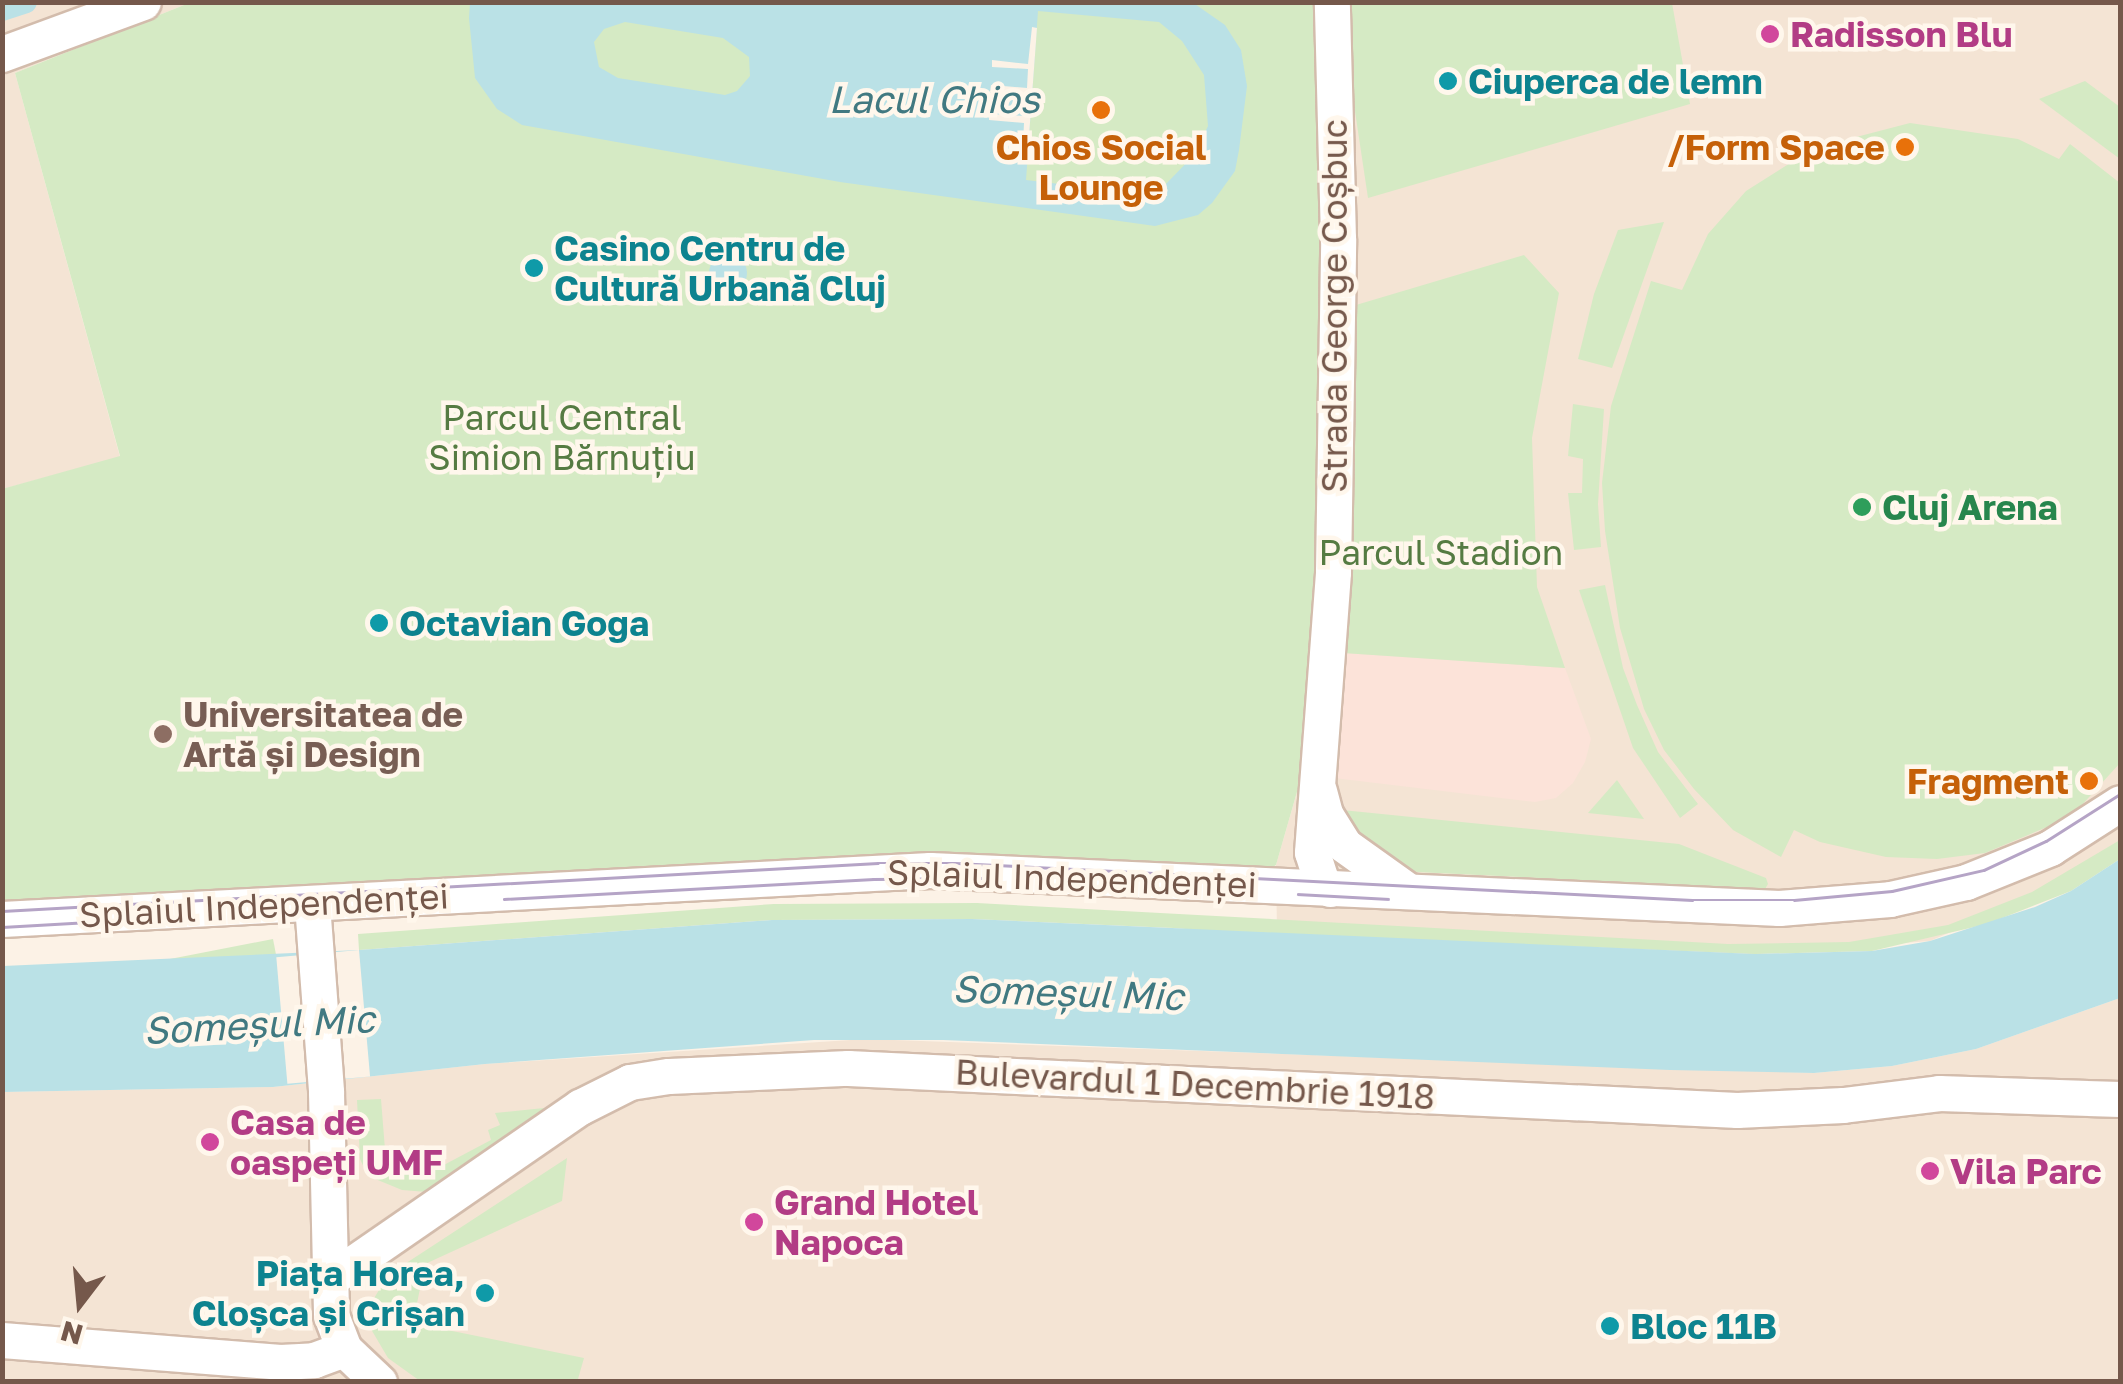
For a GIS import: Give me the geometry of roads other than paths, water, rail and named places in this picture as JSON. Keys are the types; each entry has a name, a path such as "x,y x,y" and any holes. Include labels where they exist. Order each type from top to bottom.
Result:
{"main road":[{"path":"2,54 143,2"},
{"name":"Strada George Coșbuc","path":"1332,2 1336,345 1332,612 1312,852 1321,880 1339,889 1344,845"},
{"name":"Strada George Coșbuc","path":"1319,790 1325,814 1344,845 1410,892"},
{"name":"Splaiul Independenței","path":"2,919 875,870 1025,872 1732,908 1890,898 1996,873 2050,848 2120,803"},
{"path":"312,904 326,1083 329,1280 335,1332 344,1349 379,1382"},
{"name":"Bulevardul 1 Decembrie 1918","path":"329,1280 580,1107 644,1079 848,1068 1737,1110 1843,1105 1938,1093 2120,1099"},
{"path":"2,1340 280,1362 314,1360 344,1349"}],"water":[{"name":"Lacul Chios","path":"1192,2 1225,25 1241,50 1247,86 1235,171 1198,215 1155,226 840,182 522,125 497,109 475,78 470,3","holes":["1038,11 1159,22 1182,41 1204,75 1208,126 1194,155 1165,185 1135,193 1026,180","625,22 723,38 749,57 750,76 737,91 725,95 618,78 599,67 594,42 604,29"]},
{"path":"728,254 741,260 747,273 741,286 728,292 715,286 709,273 715,260"},
{"name":"Someșul Mic","path":"2120,859 2120,998 1976,1049 1892,1066 1814,1073 1670,1070 943,1040 814,1040 485,1064 273,1087 3,1092 3,966 359,950 772,920 972,919 1755,954 1872,951 1930,941 2035,907 2071,891"}],"waterway":[{"path":"2,10 26,2"}],"tram line":[{"path":"2,911 878,863 955,863 1692,900 1794,900 1892,891 1984,870 2046,841 2120,794"},
{"path":"504,899 873,879 988,878"},
{"path":"1298,894 1388,899"},
{"path":"2,927 89,922"}],"place":[{"name":"Radisson Blu","path":"1770,34"},
{"name":"Ciuperca de lemn","path":"1448,81"},
{"name":"Chios Social Lounge","path":"1101,110"},
{"name":"/Form Space","path":"1905,147"},
{"name":"Casino Centru de Cultură Urbană Cluj","path":"534,268"},
{"name":"Cluj Arena","path":"1862,507"},
{"name":"Octavian Goga","path":"379,623"},
{"name":"Universitatea de Artă și Design","path":"163,734"},
{"name":"Fragment","path":"2089,781"},
{"name":"Casa de oaspeți UMF","path":"210,1142"},
{"name":"Vila Parc","path":"1930,1171"},
{"name":"Grand Hotel Napoca","path":"754,1222"},
{"name":"Piața Horea, Cloșca și Crișan","path":"485,1293"},
{"name":"Bloc 11B","path":"1610,1326"}],"park label":[{"name":"Parcul Central Simion Bărnuțiu","path":"562,437"},
{"name":"Parcul Stadion","path":"1441,552"}]}
